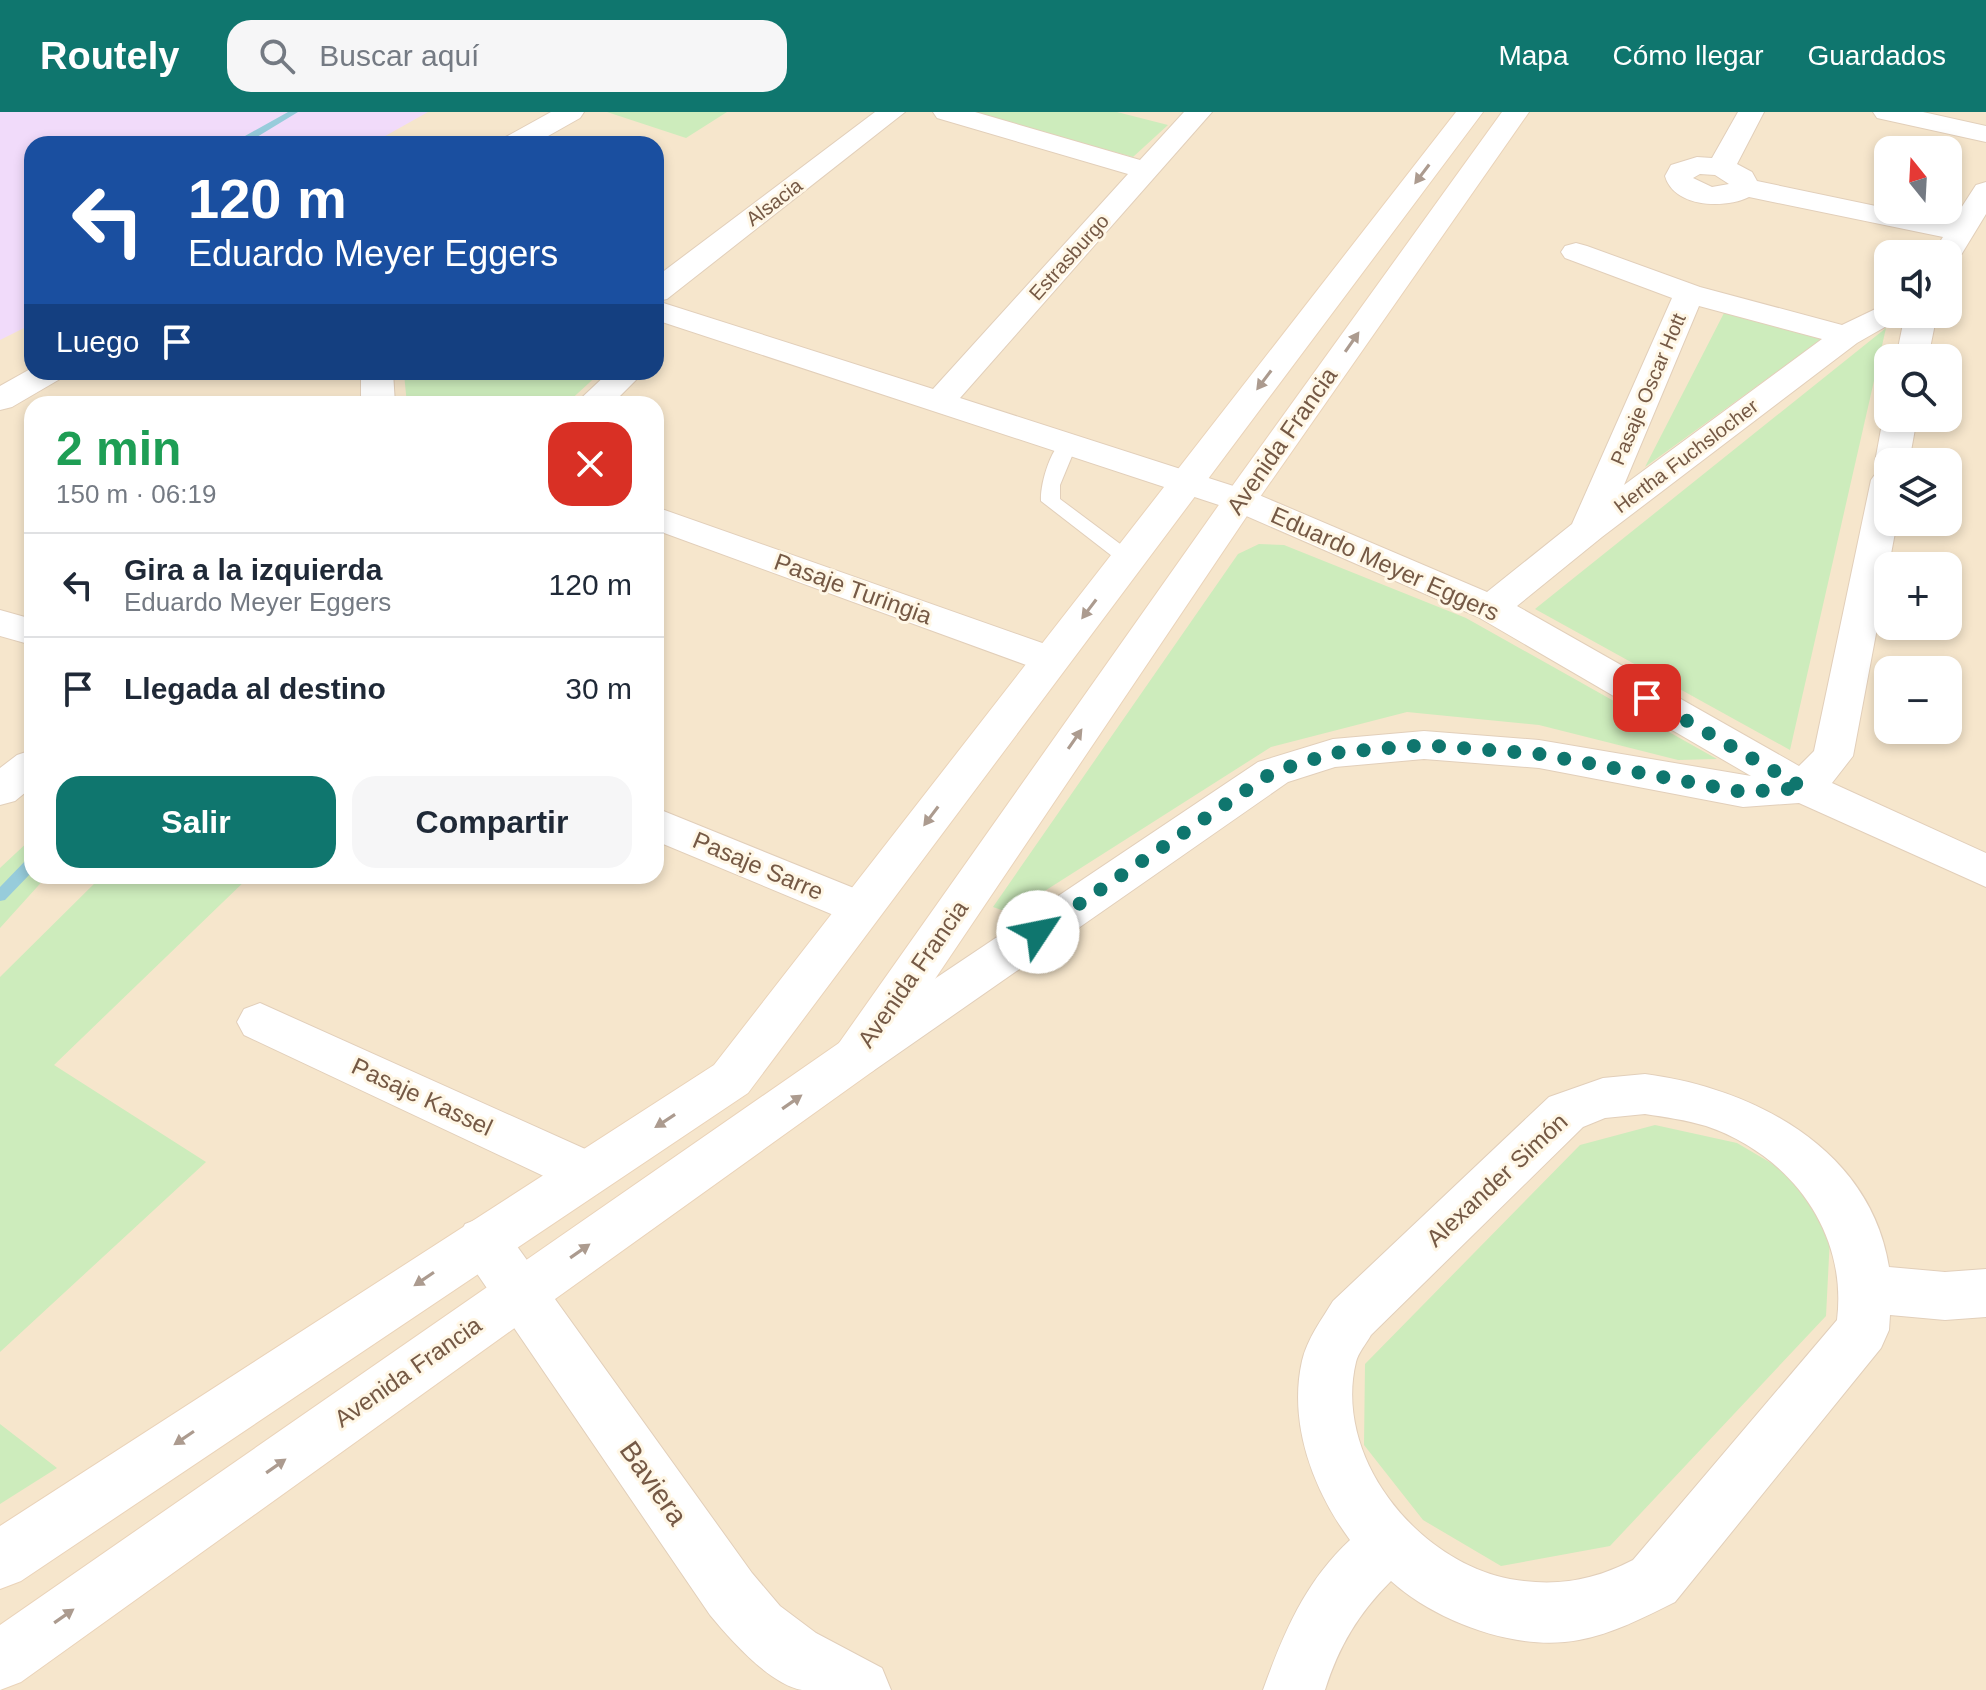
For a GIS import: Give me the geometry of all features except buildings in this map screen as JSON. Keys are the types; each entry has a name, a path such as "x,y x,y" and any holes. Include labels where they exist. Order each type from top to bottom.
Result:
{"street":[{"path":"528,136 571,112"},
{"name":"Alsacia","path":"664,286 892,112"},
{"path":"946,112 1146,171"},
{"name":"Estrasburgo","path":"939,402 1199,112"},
{"name":"Avenida Francia","path":"0,1560 585,1172 731,1079 1470,112"},
{"name":"Avenida Francia","path":"0,1661 856,1057 1240,500 1516,112"},
{"path":"1721,167 1751,112"},
{"path":"1886,112 1986,134"},
{"path":"1744,187 1745,183 1737,174 1721,167 1688,167 1681,171 1680,181 1696,192 1731,195 1744,187 1942,240"},
{"path":"1955,240 1986,191"},
{"name":"Pasaje Oscar Hott","path":"1576,252 1689,294 1846,336"},
{"name":"Pasaje Oscar Hott","path":"1589,529 1689,294"},
{"name":"Eduardo Meyer Eggers","path":"671,315 1240,500 1491,608 1804,788 1986,871"},
{"name":"Hertha Fuchslocher","path":"1491,608 1589,529 1846,336 1874,320"},
{"path":"0,400 35,380"},
{"path":"601,396 619,380"},
{"name":"Pasaje Turingia","path":"664,521 1051,660"},
{"path":"856,1057 1273,772 1333,753 1439,746 1539,754 1743,792 1804,788 1833,756 1877,536"},
{"path":"0,623 24,630"},
{"path":"970,766 1041,788"},
{"path":"0,790 24,771"},
{"name":"Pasaje Sarre","path":"664,827 860,909"},
{"name":"Pasaje Kassel","path":"260,1022 585,1172"},
{"name":"Alexander Simón","path":"1645,1094 1674,1098 1734,1116 1776,1139 1813,1170 1842,1207 1861,1247 1867,1289 1862,1330 1654,1581 1610,1603 1557,1613 1501,1608 1446,1587 1390,1544 1359,1508 1334,1458 1324,1406 1330,1358 1352,1318 1566,1112 1603,1098 1645,1094"},
{"name":"Baviera","path":"483,1240 731,1594 759,1627 783,1645 860,1690"},
{"path":"1867,1289 1945,1296 1986,1293"},
{"path":"1294,1690 1325,1611 1354,1573 1390,1544"}],"lane":[{"path":"1068,444 1050,485 1051,501 1128,559"}],"shaded area":[{"path":"0,112 1986,112 1986,1690 0,1690"},
{"path":"0,112 428,112 385,136 24,136 24,328 0,340"}],"green space":[{"path":"607,112 727,112 686,138"},
{"path":"965,112 1117,112 1168,125 1133,157"},
{"path":"1724,313 1822,339 1645,467"},
{"path":"1886,328 1882,344 1874,344 1874,381 1790,750 1535,609"},
{"path":"405,380 592,380 575,396 406,396"},
{"path":"1259,544 1284,545 1466,618 1717,759 1678,760 1539,725 1407,712 1271,747 1010,913 993,907 1238,554"},
{"path":"24,846 24,884 40,884 0,928 0,868"},
{"path":"94,884 242,884 54,1065 206,1162 0,1352 0,977"},
{"path":"1655,1125 1737,1143 1790,1174 1830,1237 1826,1316 1610,1546 1501,1566 1423,1520 1364,1445 1365,1364 1580,1145"},
{"path":"0,1424 57,1468 0,1504"}],"waterway":[{"path":"252,136 294,112"},
{"path":"0,896 24,871"}],"route":[{"path":"1038,932 1273,772 1333,753 1424,745 1539,754 1743,792 1804,788 1647,698"}]}
